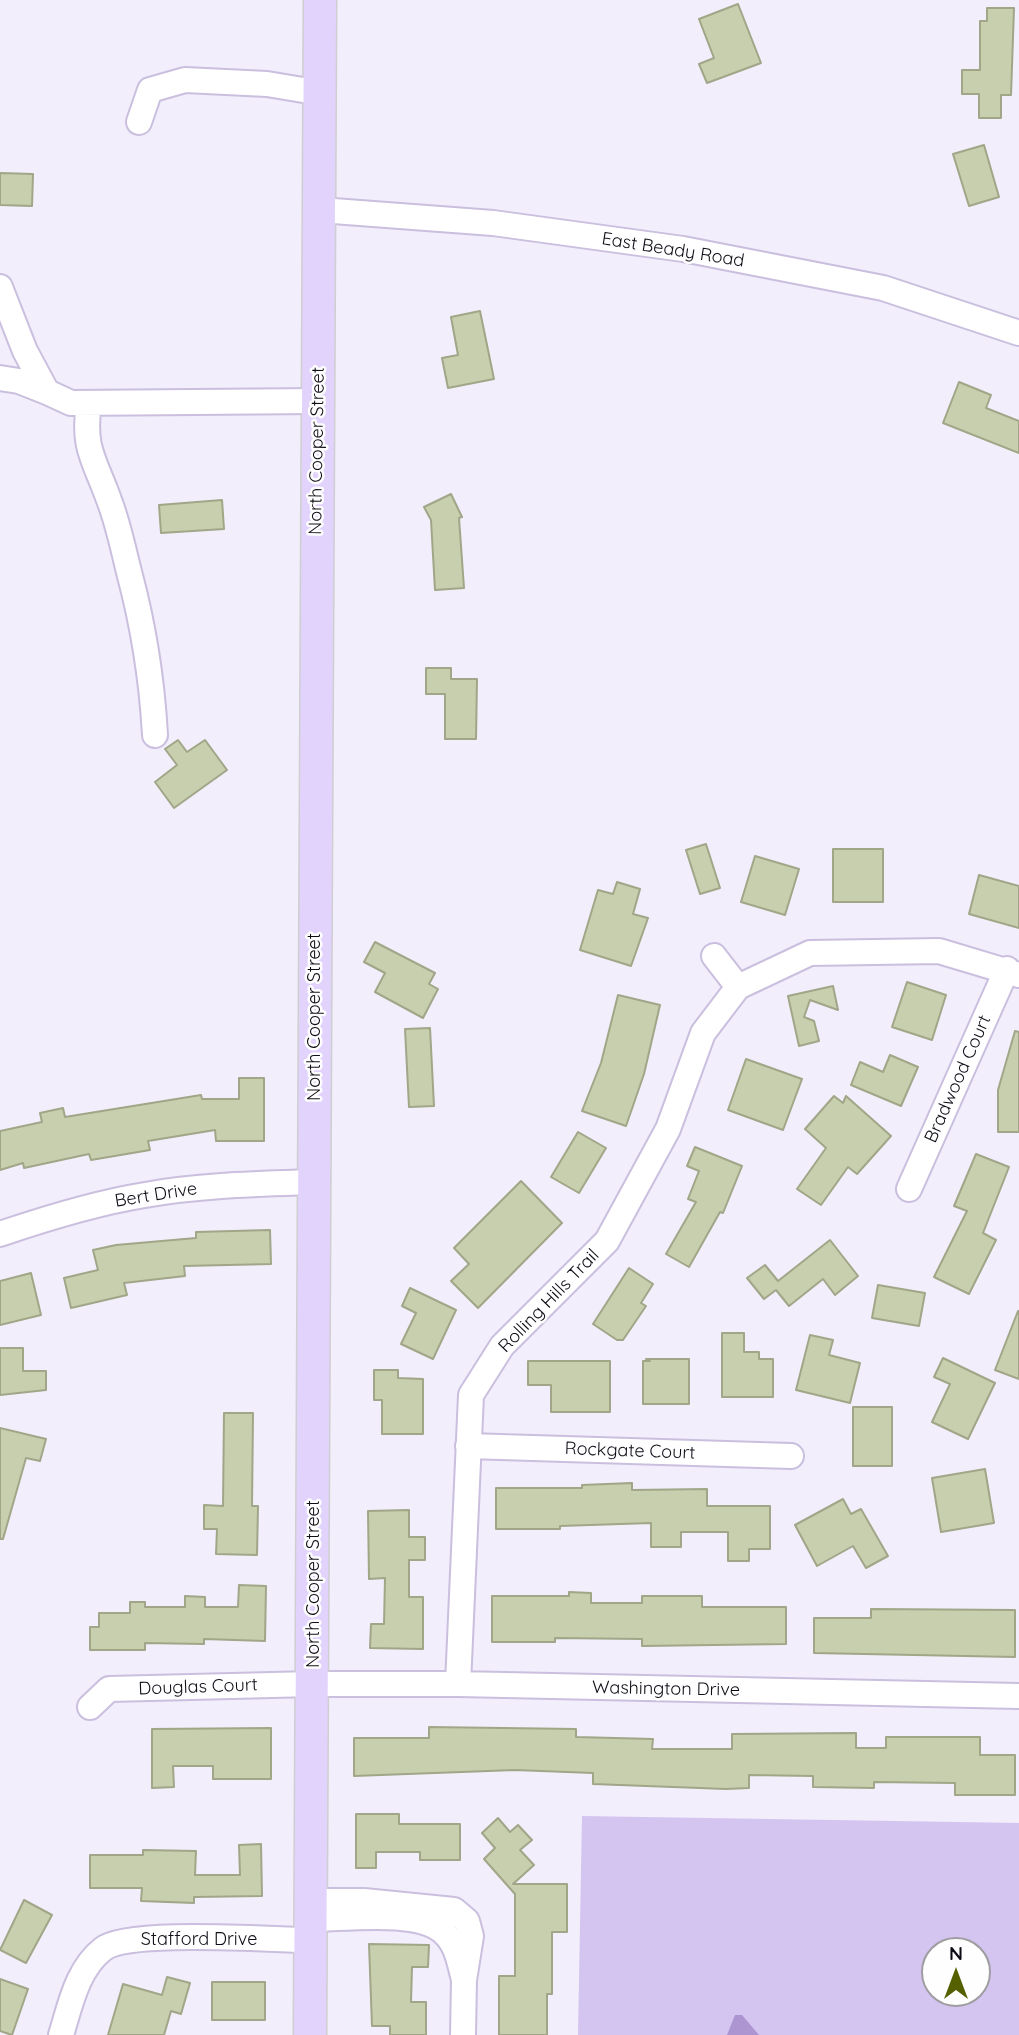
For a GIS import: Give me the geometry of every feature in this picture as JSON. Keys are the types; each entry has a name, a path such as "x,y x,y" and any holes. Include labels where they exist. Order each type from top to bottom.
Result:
{"main road":[{"name":"North Cooper Street","path":"310,2035 316,1182 314,778 320,0"}],"street":[{"path":"139,122 149,90 185,80 267,84 321,93"},
{"name":"East Beady Road","path":"320,210 493,223 683,249 883,288 1019,333"},
{"path":"0,287 25,351 47,392"},
{"path":"0,378 19,381 71,403 318,401"},
{"path":"89,403 85,426 89,450 109,499 130,575 152,694 155,735"},
{"name":"Rolling Hills Trail","path":"458,1684 471,1395 502,1346 607,1241 668,1129 703,1033 738,987 810,953 939,951 1013,972"},
{"path":"714,956 738,987"},
{"name":"Bradwood Court","path":"909,1189 1013,972"},
{"name":"Bert Drive","path":"0,1234 63,1213 145,1195 227,1185 316,1182"},
{"name":"Rockgate Court","path":"468,1446 792,1456"},
{"name":"Washington Drive","path":"313,1684 458,1684 1019,1696"},
{"name":"Douglas Court","path":"90,1707 109,1689 313,1684"},
{"name":"Stafford Drive","path":"61,2035 79,1979 103,1948 135,1938 311,1920 422,1913 444,1932 456,1950 464,1980 463,2035"}],"shaded area":[{"path":"582,1816 1019,1823 1019,2035 578,2035"},
{"path":"735,2015 742,2015 759,2035 727,2035"}],"building":[{"path":"738,4 761,63 707,83 699,64 714,58 699,19"},
{"path":"987,8 1014,8 1011,95 1001,95 1001,118 979,118 979,94 962,94 962,70 980,70 980,21 987,21"},
{"path":"984,145 999,197 969,206 953,154"},
{"path":"0,173 33,174 32,206 0,205"},
{"path":"480,311 494,379 448,388 442,358 458,355 451,317"},
{"path":"959,382 991,395 986,408 1019,421 1019,453 943,423"},
{"path":"451,494 462,517 459,518 464,588 435,590 431,520 424,507"},
{"path":"222,500 224,529 161,533 159,505"},
{"path":"426,668 451,668 451,679 477,679 476,739 445,739 445,694 426,694"},
{"path":"178,740 187,752 205,740 227,770 174,808 155,782 177,765 165,749"},
{"path":"706,844 720,888 700,894 686,850"},
{"path":"833,849 883,849 883,902 833,902"},
{"path":"755,856 799,869 785,915 741,902"},
{"path":"979,875 1019,886 1019,928 969,914"},
{"path":"617,882 640,889 633,914 648,918 631,966 580,950 598,890 613,894"},
{"path":"375,942 435,973 429,984 438,989 423,1018 375,992 385,973 364,962"},
{"path":"907,982 946,995 932,1040 892,1027"},
{"path":"833,986 838,1010 810,1000 804,1017 814,1021 819,1041 799,1046 788,996"},
{"path":"618,995 660,1005 644,1074 626,1126 582,1111 601,1063"},
{"path":"430,1028 434,1106 409,1107 405,1029"},
{"path":"1015,1031 1019,1032 1019,1132 998,1132 998,1090"},
{"path":"890,1055 918,1067 901,1106 851,1085 860,1062 883,1072"},
{"path":"746,1059 802,1079 783,1130 728,1110"},
{"path":"239,1078 264,1078 264,1141 216,1141 215,1130 148,1141 150,1150 91,1160 89,1154 24,1168 23,1163 0,1170 0,1131 42,1122 40,1113 63,1108 65,1117 201,1095 202,1099 239,1099"},
{"path":"834,1096 843,1103 846,1096 891,1136 857,1174 848,1167 821,1205 797,1189 826,1148 805,1129"},
{"path":"578,1132 606,1148 579,1193 551,1177"},
{"path":"695,1147 742,1166 723,1213 720,1212 689,1267 666,1254 696,1202 688,1199 699,1171 687,1166"},
{"path":"976,1154 1009,1167 983,1233 996,1240 969,1294 934,1277 967,1211 954,1206"},
{"path":"521,1181 562,1223 478,1308 451,1281 469,1264 454,1248"},
{"path":"270,1230 271,1264 184,1266 185,1276 124,1283 127,1295 71,1308 64,1278 98,1270 93,1250 116,1245 196,1238 196,1232"},
{"path":"830,1240 858,1276 835,1295 823,1279 789,1306 776,1290 764,1299 747,1278 765,1265 778,1281"},
{"path":"629,1268 653,1284 641,1303 646,1306 623,1340 617,1340 593,1324"},
{"path":"31,1273 41,1315 0,1325 0,1281"},
{"path":"878,1285 925,1293 919,1326 872,1318"},
{"path":"410,1288 456,1310 433,1359 401,1344 416,1313 402,1306"},
{"path":"1019,1311 1019,1379 995,1370"},
{"path":"722,1333 744,1333 744,1352 759,1352 759,1359 773,1359 773,1397 722,1397"},
{"path":"810,1335 833,1340 829,1355 860,1363 850,1403 796,1390"},
{"path":"0,1348 23,1348 23,1371 46,1371 46,1390 0,1395"},
{"path":"943,1358 995,1383 968,1439 932,1422 950,1384 934,1377"},
{"path":"646,1359 689,1359 689,1404 643,1404 643,1361 650,1361"},
{"path":"528,1361 610,1361 610,1412 551,1412 551,1385 528,1385"},
{"path":"374,1370 398,1370 398,1378 423,1379 423,1434 382,1434 382,1400 374,1400"},
{"path":"853,1407 892,1407 892,1466 853,1466"},
{"path":"224,1413 253,1413 252,1506 258,1506 257,1555 216,1554 217,1529 204,1529 204,1505 223,1506"},
{"path":"0,1428 46,1439 40,1461 26,1458 3,1539 0,1539"},
{"path":"985,1469 994,1523 941,1532 932,1478"},
{"path":"632,1483 632,1490 707,1489 707,1506 770,1506 770,1549 749,1549 749,1561 728,1561 728,1532 681,1532 681,1547 651,1547 651,1523 560,1526 560,1529 496,1529 496,1488 582,1488 582,1485"},
{"path":"843,1499 851,1514 861,1509 888,1556 866,1568 853,1546 817,1566 795,1525"},
{"path":"409,1510 409,1537 425,1537 425,1560 409,1560 409,1597 423,1597 423,1649 370,1648 371,1624 384,1624 385,1578 369,1579 368,1511"},
{"path":"239,1585 266,1586 265,1641 204,1639 204,1644 145,1643 145,1650 90,1650 90,1627 99,1627 99,1613 130,1613 130,1602 145,1602 145,1607 185,1607 185,1596 205,1597 205,1607 238,1607"},
{"path":"569,1592 591,1593 591,1603 642,1603 642,1596 702,1596 702,1607 786,1607 786,1644 642,1646 642,1639 555,1638 555,1642 492,1642 492,1596 569,1596"},
{"path":"871,1609 1015,1610 1015,1657 814,1653 814,1618 871,1618"},
{"path":"429,1727 576,1729 576,1737 653,1739 652,1749 732,1749 732,1734 856,1733 856,1748 886,1748 886,1737 980,1737 980,1755 1015,1755 1015,1795 955,1795 955,1783 874,1782 874,1788 813,1787 813,1776 749,1775 749,1788 726,1789 593,1784 593,1773 515,1770 354,1776 354,1738 429,1738"},
{"path":"271,1728 271,1779 213,1779 213,1766 173,1766 174,1787 152,1788 152,1729"},
{"path":"356,1814 399,1814 399,1824 460,1824 460,1860 420,1860 420,1852 376,1852 376,1868 356,1868"},
{"path":"498,1818 510,1832 518,1825 532,1840 520,1850 534,1865 513,1884 567,1884 567,1932 552,1932 552,1994 547,1994 547,2035 499,2035 499,1976 515,1976 515,1894 484,1859 495,1848 482,1833"},
{"path":"261,1844 262,1896 194,1897 194,1903 141,1901 142,1888 90,1888 90,1855 143,1855 143,1850 196,1851 195,1875 240,1875 239,1845"},
{"path":"24,1900 52,1915 26,1963 0,1950"},
{"path":"369,1944 429,1945 428,1967 412,1967 411,2002 426,2002 426,2035 390,2035 390,2026 372,2026"},
{"path":"167,1977 190,1983 181,2014 171,2011 164,2035 108,2035 123,1984 162,1995"},
{"path":"0,1979 28,1989 12,2035 0,2031"},
{"path":"212,1982 265,1982 265,2020 212,2020"}]}
